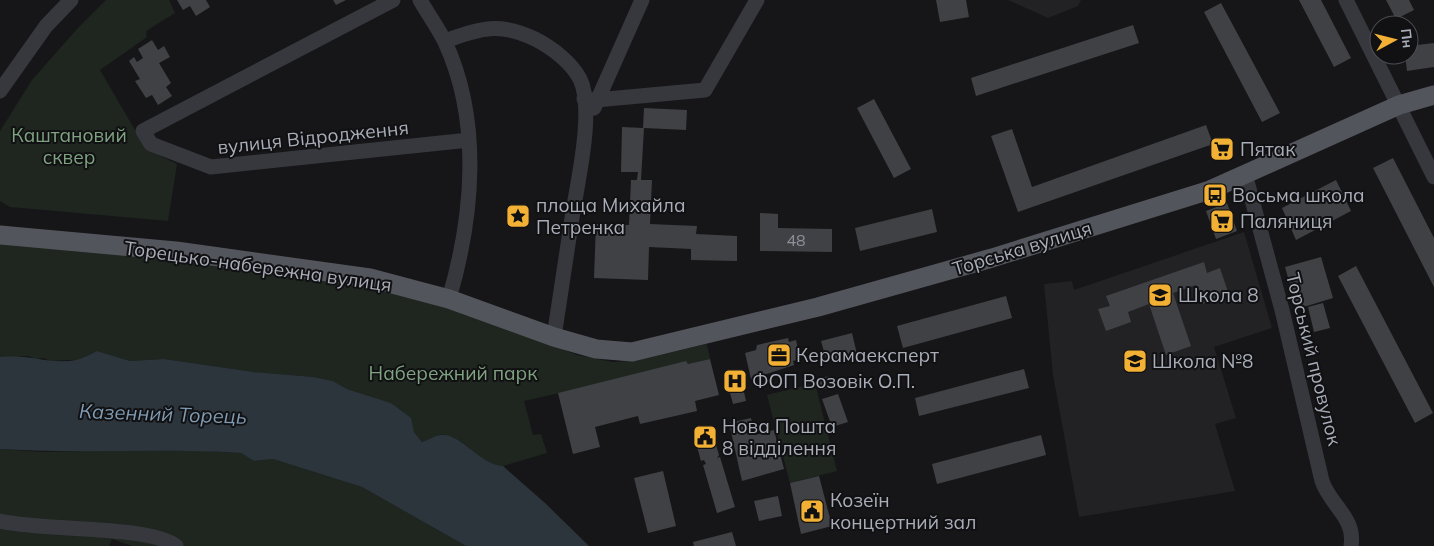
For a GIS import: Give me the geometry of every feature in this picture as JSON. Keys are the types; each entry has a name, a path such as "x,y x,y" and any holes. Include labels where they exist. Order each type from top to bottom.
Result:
{"main road":[{"name":"Торська вулиця","path":"596,349 632,352 818,307 992,258 1210,190 1399,106 1434,95"},
{"name":"Торецько-набережна вулиця","path":"0,234 176,251 370,278 449,299 554,337 596,349"}],"street":[{"path":"0,91 46,26 71,0"},
{"name":"вулиця Відродження","path":"393,0 143,131 151,144 211,168 469,140"},
{"path":"420,0 445,42 463,95 469,140 470,174 463,238 449,299"},
{"path":"554,337 590,100 642,0"},
{"path":"590,100 705,90 757,0"},
{"path":"1346,0 1434,177"},
{"path":"445,42 482,29 516,30 549,47 567,62 580,79 590,100"},
{"name":"Торський провулок","path":"1245,174 1282,310 1306,423 1319,463 1322,481 1326,492 1349,520 1352,530 1351,546"},
{"path":"0,521 43,528 125,532 162,539 176,546"}],"shaded area":[{"path":"1008,0 1081,0 1078,6 1048,18"},
{"name":"Школа №8","path":"1244,232 1272,328 1214,347 1236,418 1215,424 1235,491 1079,517 1053,375 1044,284 1072,281 1074,290"}],"green space":[{"name":"Каштановий сквер","path":"106,0 169,0 175,13 146,31 147,37 100,70 146,149 177,164 168,221 10,207 0,201 0,131 32,80 77,29"},
{"name":"Набережний парк","path":"0,240 160,255 370,283 510,328 577,355 613,362 634,361 707,344 710,359 524,401 533,435 541,434 547,453 503,466 496,465 485,460 452,437 442,434 422,442 412,426 391,403 347,389 333,381 314,377 254,372 164,359 130,361 97,351 77,360 50,361 44,358 35,359 29,356 0,357"},
{"path":"815,383 837,471 790,483 767,395"},
{"path":"0,449 43,452 203,451 241,453 254,461 273,459 362,487 466,546 132,546 112,539 109,546 0,546"}],"water":[{"name":"Казенний Торець","path":"97,351 130,361 164,359 254,372 314,377 333,381 347,389 391,403 411,418 414,432 422,442 440,435 448,435 463,443 487,461 503,466 545,503 589,546 466,546 362,487 273,459 254,461 241,453 0,449 0,357 19,356 66,361 76,360"}],"building":[{"path":"177,0 206,0 210,7 196,16 190,6 183,10"},
{"path":"333,0 346,0 336,5"},
{"path":"936,0 966,0 969,17 940,22"},
{"path":"1299,0 1321,0 1351,58 1334,67"},
{"path":"1386,0 1409,0 1414,10 1404,15 1394,15"},
{"path":"1221,3 1280,113 1262,122 1204,12"},
{"path":"1133,25 1139,43 976,96 971,78"},
{"path":"152,40 158,50 164,46 170,57 159,63 171,83 166,87 172,96 158,105 152,95 146,98 135,81 140,79 129,61 134,57 137,62 143,58 138,49"},
{"path":"1434,43 1434,67 1407,71 1406,65 1419,65 1419,45"},
{"path":"874,99 911,169 894,178 857,108"},
{"path":"644,108 687,110 686,130 644,128 641,180 652,180 650,224 697,226 696,234 737,236 737,261 691,260 691,249 649,247 648,280 594,278 596,224 629,225 631,180 637,180 638,172 621,172 622,127 643,128"},
{"path":"1206,125 1213,144 1018,212 991,136 1012,129 1032,187"},
{"name":"Пятак","path":"1227,139 1232,154 1218,159 1213,144"},
{"path":"1393,158 1434,238 1434,287 1373,168"},
{"path":"1336,180 1351,211 1296,240 1282,208"},
{"name":"Паляниця","path":"1227,203 1237,231 1216,239 1206,211"},
{"path":"932,209 937,232 860,251 855,228"},
{"path":"760,213 778,214 778,228 832,229 832,252 760,251"},
{"path":"1321,257 1333,298 1297,309 1285,267"},
{"path":"1204,262 1207,273 1220,268 1229,295 1202,304 1196,285 1173,293 1191,346 1166,355 1149,304 1128,312 1131,322 1106,331 1098,309 1110,306 1106,296"},
{"path":"1356,266 1433,413 1415,423 1338,276"},
{"path":"1006,296 1012,318 903,348 897,326"},
{"path":"1323,303 1330,328 1314,332 1308,307"},
{"path":"852,333 857,354 827,362 821,341"},
{"path":"788,338 789,342 796,340 800,359 793,361 794,365 751,379 745,353 756,350 757,345"},
{"path":"710,359 719,395 695,401 697,411 640,424 638,416 595,427 600,447 573,454 558,393 686,361 688,364"},
{"path":"1024,369 1029,388 919,416 915,398"},
{"name":"ФОП Возовік О.П.","path":"740,374 746,401 733,404 726,378"},
{"path":"831,376 834,387 820,390 818,378"},
{"path":"838,394 848,422 832,427 822,399"},
{"path":"751,418 755,435 774,430 784,469 742,481 729,423"},
{"path":"712,431 719,455 717,458 720,457 735,507 717,513 703,465 706,464 704,460 701,461 694,436"},
{"path":"1041,435 1046,455 937,484 932,464"},
{"path":"663,471 676,526 648,533 634,478"},
{"name":"Козеїн концертний зал","path":"819,476 832,526 801,534 790,483"},
{"path":"778,496 782,516 759,521 754,501"},
{"path":"732,532 736,546 694,546 693,542"}],"place":[{"name":"Пятак","path":"1222,149"},
{"name":"Восьма школа","path":"1215,195"},
{"name":"площа Михайла Петренка","path":"518,216"},
{"name":"Паляниця","path":"1222,221"},
{"name":"Школа 8","path":"1160,295"},
{"name":"Керамаексперт","path":"779,355"},
{"name":"Школа №8","path":"1135,361"},
{"name":"ФОП Возовік О.П.","path":"735,381"},
{"name":"Нова Пошта 8 відділення","path":"705,437"},
{"name":"Козеїн концертний зал","path":"812,511"}]}
